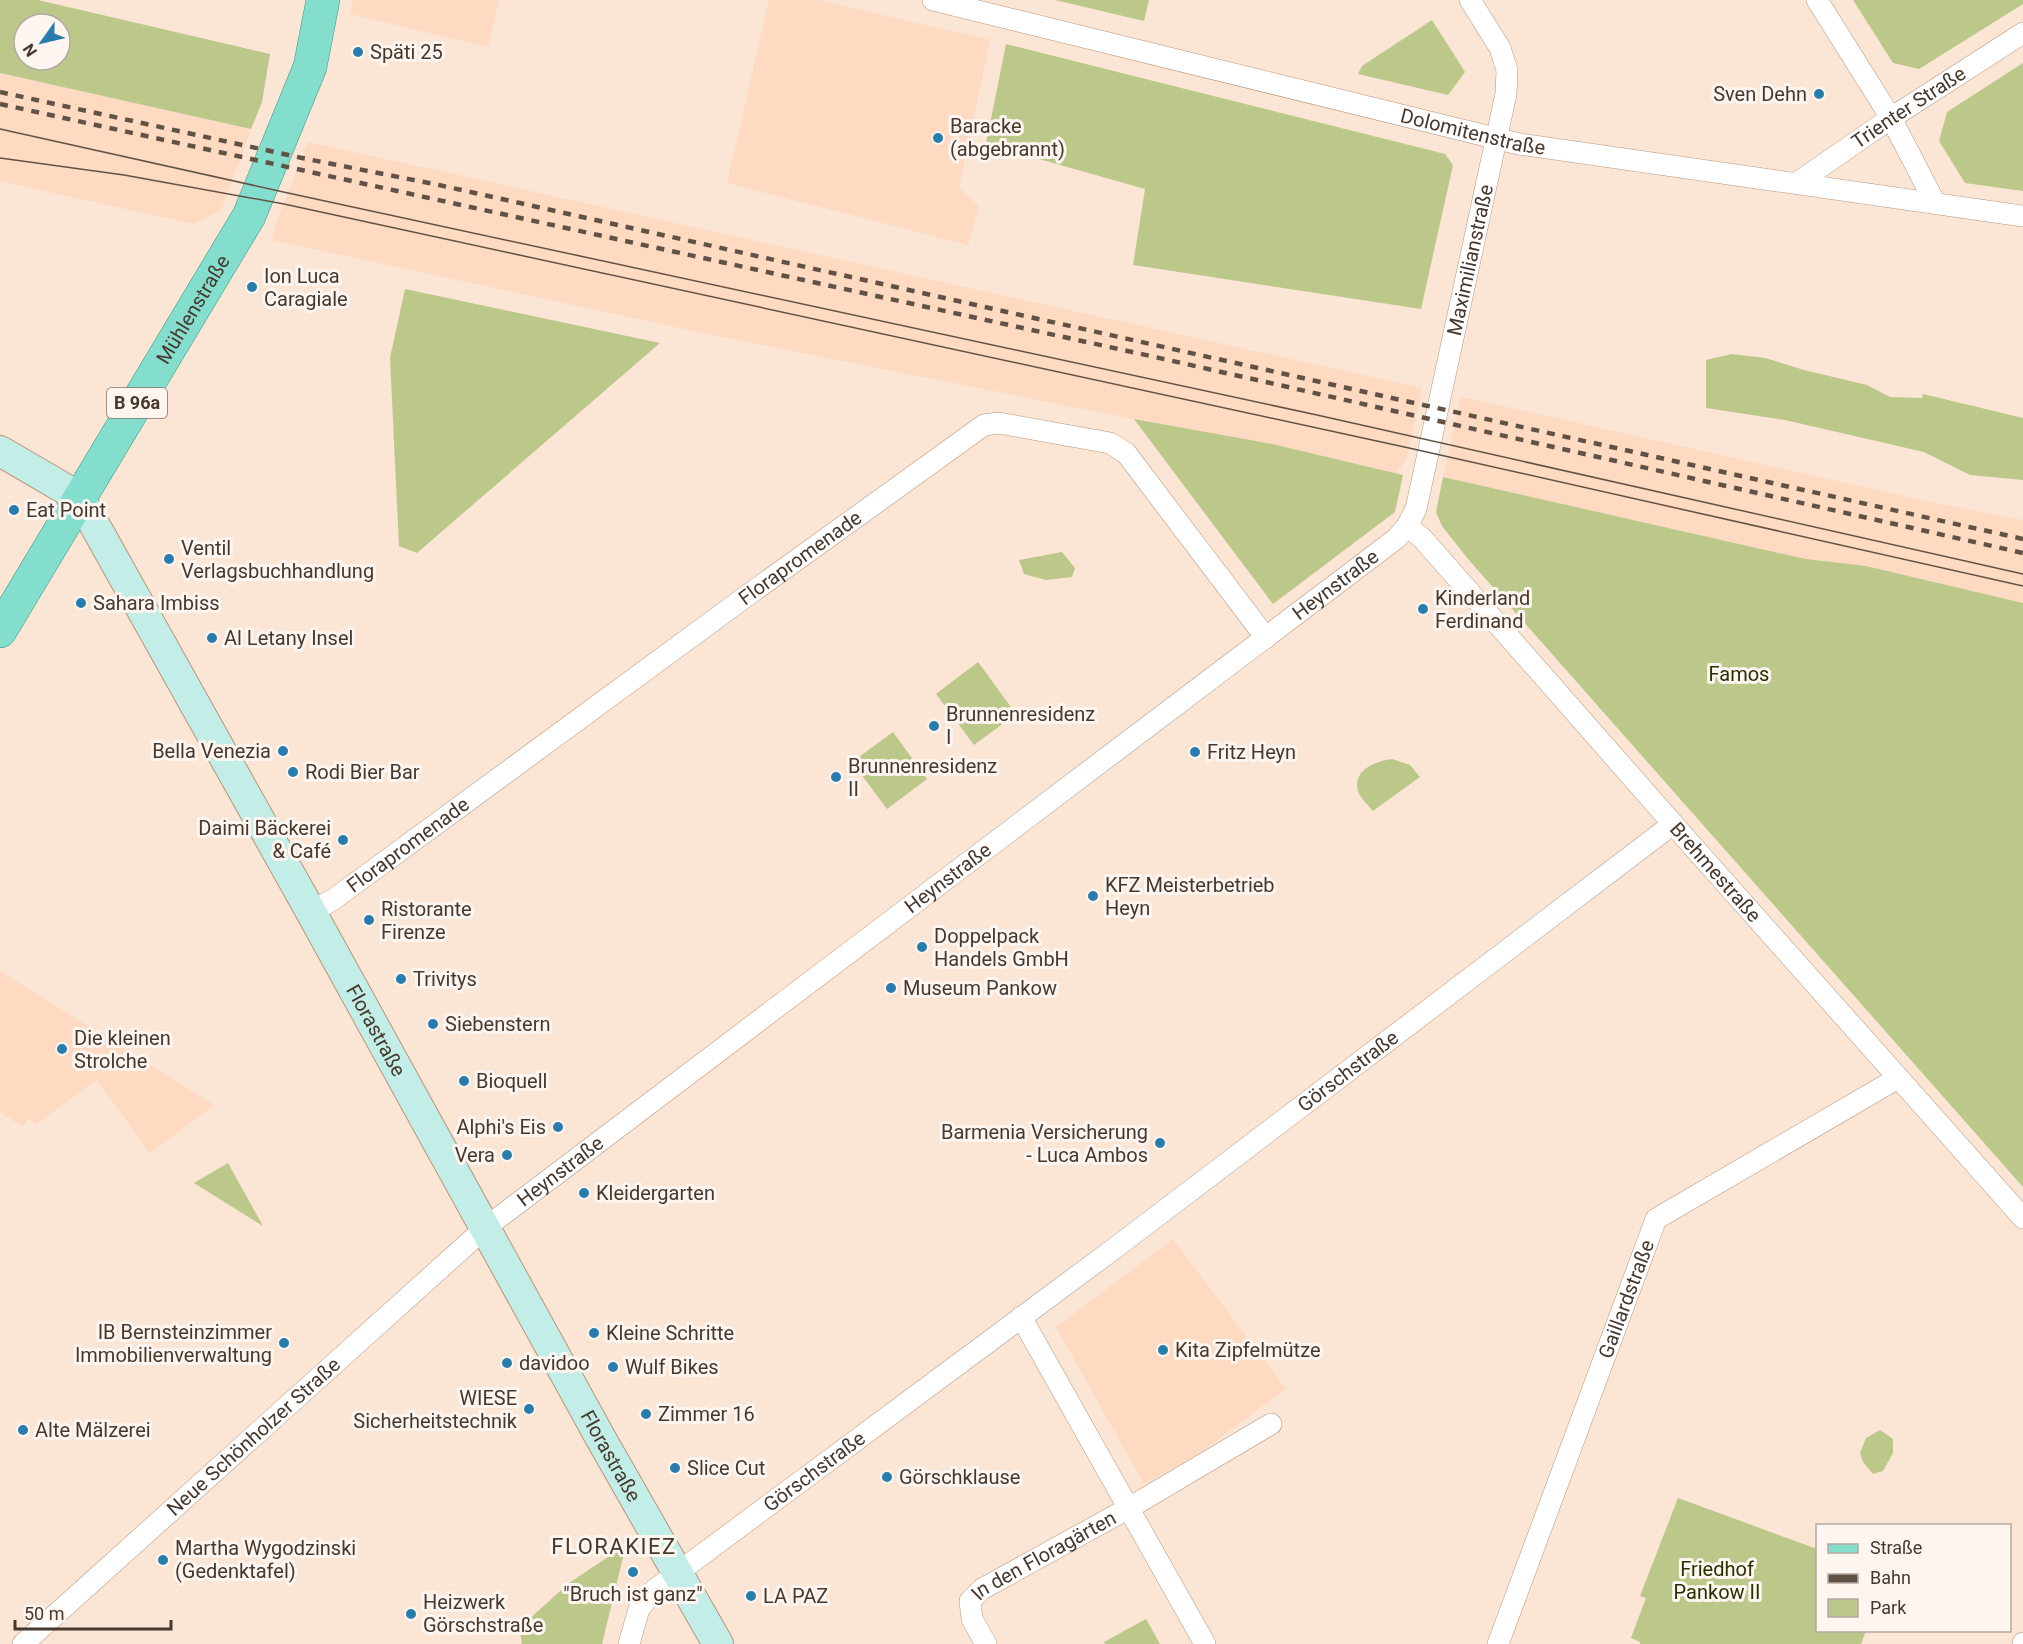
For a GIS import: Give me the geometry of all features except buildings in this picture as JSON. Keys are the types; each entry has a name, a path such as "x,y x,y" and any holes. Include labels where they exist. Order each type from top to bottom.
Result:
{"main road":[{"name":"Mühlenstraße","path":"0,631 249,216 310,67 323,0"}],"street":[{"name":"Dolomitenstraße","path":"933,0 1519,144 2023,216"},
{"name":"Maximilianstraße","path":"1407,526 1416,509 1506,94 1507,70 1500,48 1470,0"},
{"path":"1817,0 1892,118 1935,203"},
{"name":"Trienter Straße","path":"1797,183 2023,33"},
{"name":"Florapromenade","path":"311,912 334,899 984,425 999,423 1110,443 1126,453 1266,638"},
{"path":"0,451 79,497"},
{"name":"Florastraße","path":"79,497 718,1644"},
{"name":"Heynstraße","path":"485,1228 1266,638 1397,538 1407,526"},
{"name":"Brehmestraße","path":"1407,526 1422,538 2023,1218"},
{"name":"Görschstraße","path":"629,1644 639,1609 653,1592 1673,824"},
{"name":"Gaillardstraße","path":"1498,1644 1656,1219 1898,1078"},
{"name":"Neue Schönholzer Straße","path":"22,1644 485,1228"},
{"name":"In den Floragärten","path":"1021,1317 1205,1644"},
{"name":"In den Floragärten","path":"986,1644 972,1619 970,1601 982,1589 1129,1508 1271,1424"}],"shaded area":[{"path":"353,0 499,0 488,47 350,14"},
{"path":"769,0 818,0 990,40 959,188 979,207 968,245 727,183"},
{"path":"0,73 251,129 221,210 194,224 0,181"},
{"path":"308,142 1422,388 1407,457 1396,474 1271,444 703,333 272,240 276,223"},
{"path":"1461,397 1931,502 2023,520 2023,603 1866,566 1807,559 1443,477"},
{"name":"Die kleinen Strolche","path":"0,971 214,1105 150,1153 97,1080 36,1124 28,1119 23,1127 0,1112"},
{"name":"Kita Zipfelmütze","path":"1173,1239 1286,1389 1196,1455 1144,1484 1056,1327"}],"green space":[{"path":"0,0 38,0 270,54 262,102 251,129 0,73"},
{"path":"1055,0 1149,0 1144,21"},
{"path":"1853,0 2023,0 2023,4 1919,69 1893,63"},
{"path":"1432,20 1465,72 1448,95 1358,74 1362,66"},
{"path":"1006,44 1445,154 1453,165 1421,309 1133,265 1145,189 986,144"},
{"path":"2023,63 2023,191 1965,183 1939,141 1947,112"},
{"path":"405,289 660,343 417,553 399,546 390,358"},
{"path":"1732,354 1765,358 1867,385 1890,397 1922,398 1923,394 2023,418 2023,480 1970,475 1924,452 1785,420 1706,408 1706,360"},
{"path":"1134,419 1272,444 1403,475 1395,512 1273,604"},
{"name":"Famos","path":"1443,477 1806,559 1866,566 2023,603 2023,1187 1468,559 1442,526 1436,512"},
{"path":"1062,552 1075,568 1072,577 1046,580 1024,574 1019,560"},
{"path":"978,662 1016,714 974,745 936,694"},
{"path":"893,732 927,779 887,809 852,762"},
{"path":"1392,759 1410,765 1420,777 1373,811 1359,794 1357,784 1359,777 1373,764"},
{"path":"228,1163 263,1226 194,1183"},
{"path":"1880,1430 1893,1439 1893,1453 1883,1471 1873,1474 1863,1462 1860,1453 1866,1438"},
{"name":"Friedhof Pankow II","path":"1678,1498 1816,1549 1816,1632 1866,1632 1861,1644 1640,1644 1631,1638 1646,1598 1640,1596"},
{"path":"626,1545 602,1644 522,1644 521,1632 526,1622 569,1583"},
{"path":"1146,1619 1160,1644 1105,1644 1104,1642"}],"tram line":[{"path":"0,129 1317,415 2023,574"},
{"path":"0,158 124,175 284,204 1409,448 2023,586"}],"railway":[{"path":"0,92 302,158 439,185 2023,539"},
{"path":"0,104 1155,357 2023,553"}],"place":[{"name":"Späti 25","path":"358,52"},
{"name":"Sven Dehn","path":"1819,94"},
{"name":"Baracke (abgebrannt)","path":"938,138"},
{"name":"Ion Luca Caragiale","path":"252,287"},
{"name":"Eat Point","path":"14,510"},
{"name":"Ventil Verlagsbuchhandlung","path":"169,559"},
{"name":"Sahara Imbiss","path":"81,603"},
{"name":"Kinderland Ferdinand","path":"1423,609"},
{"name":"Al Letany Insel","path":"212,638"},
{"name":"Brunnenresidenz I","path":"934,726"},
{"name":"Bella Venezia","path":"283,751"},
{"name":"Fritz Heyn","path":"1195,752"},
{"name":"Rodi Bier Bar","path":"293,772"},
{"name":"Brunnenresidenz II","path":"836,777"},
{"name":"Daimi Bäckerei & Café","path":"343,840"},
{"name":"KFZ Meisterbetrieb Heyn","path":"1093,896"},
{"name":"Ristorante Firenze","path":"369,920"},
{"name":"Doppelpack Handels GmbH","path":"922,947"},
{"name":"Trivitys","path":"401,979"},
{"name":"Museum Pankow","path":"891,988"},
{"name":"Siebenstern","path":"433,1024"},
{"name":"Die kleinen Strolche","path":"62,1049"},
{"name":"Bioquell","path":"464,1081"},
{"name":"Alphi's Eis","path":"558,1127"},
{"name":"Barmenia Versicherung - Luca Ambos","path":"1160,1143"},
{"name":"Vera","path":"507,1155"},
{"name":"Kleidergarten","path":"584,1193"},
{"name":"Kleine Schritte","path":"594,1333"},
{"name":"IB Bernsteinzimmer Immobilienverwaltung","path":"284,1343"},
{"name":"Kita Zipfelmütze","path":"1163,1350"},
{"name":"davidoo","path":"507,1363"},
{"name":"Wulf Bikes","path":"613,1367"},
{"name":"WIESE Sicherheitstechnik","path":"529,1409"},
{"name":"Zimmer 16","path":"646,1414"},
{"name":"Alte Mälzerei","path":"23,1430"},
{"name":"Slice Cut","path":"675,1468"},
{"name":"Görschklause","path":"887,1477"},
{"name":"Martha Wygodzinski (Gedenktafel)","path":"163,1560"},
{"name":"\"Bruch ist ganz\"","path":"633,1572"},
{"name":"LA PAZ","path":"751,1596"},
{"name":"Heizwerk Görschstraße","path":"411,1614"}],"district":[{"name":"FLORAKIEZ","path":"614,1546"}]}
